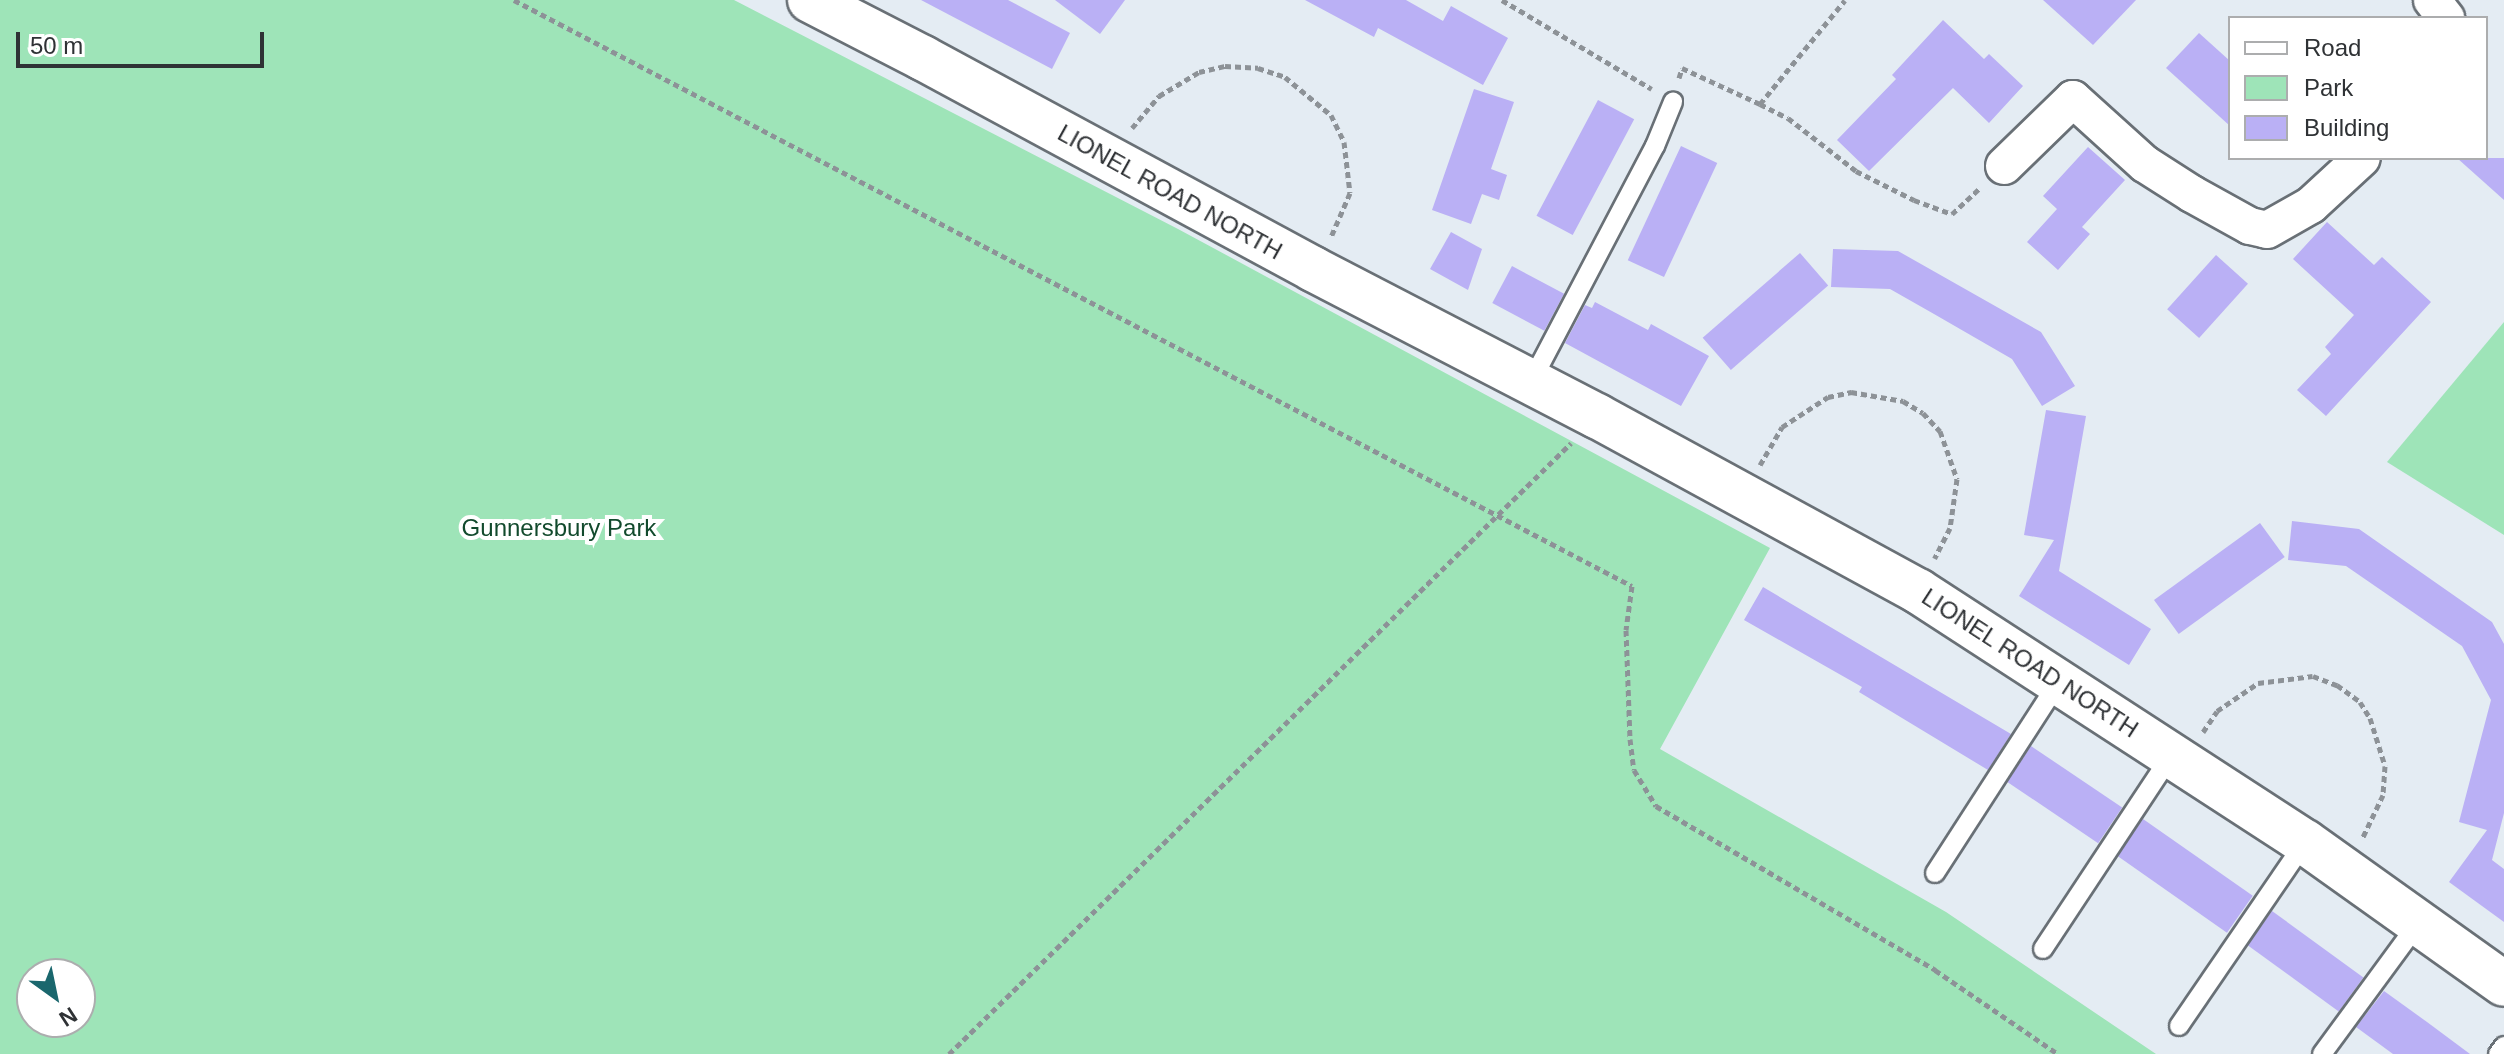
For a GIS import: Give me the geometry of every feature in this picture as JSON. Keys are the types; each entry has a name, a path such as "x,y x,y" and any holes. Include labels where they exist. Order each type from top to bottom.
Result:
{"street":[{"name":"LIONEL ROAD NORTH","path":"810,0 1313,269 1597,416 1918,591 2305,842 2504,984"},
{"path":"2432,0 2444,16"},
{"path":"2004,166 2073,99 2145,164 2250,226 2267,230 2311,205 2360,160"}],"lane":[{"path":"1531,382 1655,146 1673,102"},
{"path":"1935,873 2059,681"},
{"path":"2043,949 2178,758"},
{"path":"2179,1026 2305,842"},
{"path":"2322,1054 2419,922"},
{"path":"2498,1054 2504,1046"}],"path":[{"path":"514,0 1497,518 1632,586 1626,630 1630,739 1634,770 1656,806 1935,970 2058,1054"},
{"path":"1502,0 1673,102 1682,68 1788,118 1856,171 1914,200 1952,214 2004,166"},
{"path":"1760,104 1845,0"},
{"path":"1114,161 1135,123 1159,96 1178,82 1225,66 1258,68 1285,77 1331,115 1344,142 1349,169 1350,193 1313,269"},
{"path":"1744,496 1782,427 1802,411 1828,397 1851,392 1903,401 1923,413 1940,431 1957,479 1950,528 1918,591"},
{"path":"949,1054 1497,518 1597,416"},
{"path":"2178,758 2217,711 2258,683 2313,676 2337,685 2360,702 2370,718 2385,766 2383,795 2345,870"}],"green space":[{"name":"Gunnersbury Park","path":"0,0 734,0 1178,229 1770,548 1660,749 1946,912 2156,1054 0,1054"},
{"path":"2504,322 2504,535 2387,462"}],"building":[{"path":"921,0 1008,0 1070,33 1052,69"},
{"path":"1055,0 1125,0 1100,34"},
{"path":"1305,0 1406,0 1443,21 1451,6 1508,38 1483,85 1378,28 1374,37"},
{"path":"2043,0 2136,0 2093,45"},
{"path":"1943,20 1984,59 1989,54 2023,86 1989,123 1953,88 1869,171 1837,140 1896,79 1892,75"},
{"path":"2199,33 2228,59 2228,124 2166,68"},
{"path":"1474,89 1514,102 1491,169 1507,175 1499,200 1482,194 1471,224 1432,210"},
{"path":"1598,100 1634,119 1573,235 1536,216"},
{"path":"1681,146 1717,163 1664,277 1628,260"},
{"path":"2088,147 2125,180 2082,227 2090,234 2058,270 2027,242 2057,209 2043,196"},
{"path":"2504,158 2504,200 2459,160"},
{"path":"2327,222 2374,265 2382,257 2431,302 2326,416 2297,390 2331,354 2325,347 2354,315 2293,259"},
{"path":"1451,232 1482,249 1468,290 1430,269"},
{"path":"1833,249 1898,251 2041,332 2075,386 2042,406 2012,359 1890,289 1831,287"},
{"path":"1800,253 1828,285 1731,370 1703,338"},
{"path":"2216,255 2248,284 2199,338 2167,309"},
{"path":"1512,266 1564,294 1544,331 1492,303"},
{"path":"1595,302 1648,330 1651,324 1709,356 1681,406 1565,343 1585,305 1592,308"},
{"path":"2046,410 2086,416 2059,571 2151,629 2129,665 2019,596 2054,540 2024,535"},
{"path":"2292,521 2359,529 2492,622 2504,644 2504,813 2492,860 2504,869 2504,922 2449,882 2487,830 2459,822 2491,700 2462,646 2346,566 2288,560"},
{"path":"2260,523 2285,557 2179,634 2154,600"},
{"path":"1763,587 2011,734 1988,770 1859,692 1862,687 1744,620"},
{"path":"2031,746 2122,808 2098,843 2007,782"},
{"path":"2143,819 2253,896 2227,933 2117,856"},
{"path":"2272,911 2363,977 2339,1011 2247,945"},
{"path":"2384,991 2470,1054 2393,1054 2356,1027"}]}
